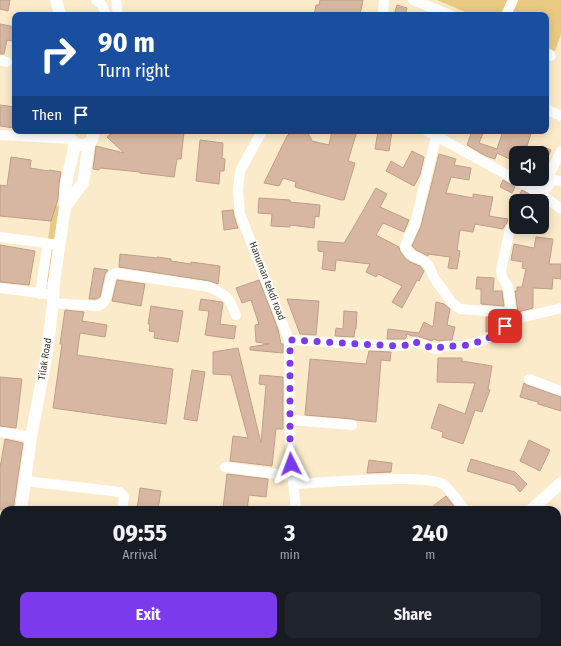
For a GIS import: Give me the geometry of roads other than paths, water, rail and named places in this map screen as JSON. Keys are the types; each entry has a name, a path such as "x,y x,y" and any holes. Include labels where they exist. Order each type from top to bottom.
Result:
{"main road":[{"path":"56,0 59,12"},
{"path":"65,207 83,182 89,143 92,140 93,134"},
{"path":"71,138 86,146 89,143"},
{"name":"Tilak Road","path":"22,506 31,437 47,353 53,299 55,247 65,207 71,138"},
{"path":"535,506 561,483"}],"street":[{"path":"96,0 102,5 105,12"},
{"path":"116,0 118,12"},
{"path":"383,12 384,0"},
{"path":"413,0 443,12"},
{"path":"507,12 512,0"},
{"path":"549,111 561,116"},
{"path":"21,136 29,134"},
{"name":"Hanuman tekdi road","path":"260,134 240,171 238,189 240,214 290,340 290,453 296,506"},
{"path":"432,134 541,194"},
{"path":"0,135 71,138"},
{"path":"436,137 415,224 405,247 409,253 424,261 429,266 434,278 451,302 460,309 501,312 512,320"},
{"path":"541,194 561,151"},
{"path":"541,194 553,180 561,181"},
{"path":"549,200 561,209"},
{"path":"509,234 501,270 502,277 508,287 512,320"},
{"path":"0,237 55,247"},
{"path":"0,241 55,247"},
{"path":"40,294 55,247"},
{"path":"0,288 40,294 53,299 98,306 107,298 108,283 111,276 116,273 209,288 221,292 230,300 236,315"},
{"path":"290,340 396,346 407,345 411,342 415,342 435,349 445,346 462,346 482,341 498,333 512,320 561,308"},
{"path":"528,379 561,391"},
{"path":"290,420 352,425"},
{"path":"0,432 31,437"},
{"path":"225,467 293,480 345,481 367,479 423,480 437,482 444,485 462,506"},
{"path":"25,481 120,492 124,497 123,506"}]}
